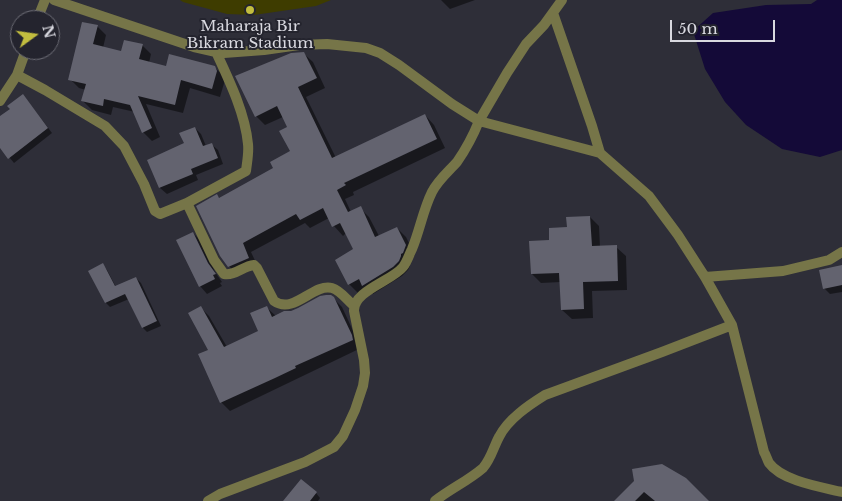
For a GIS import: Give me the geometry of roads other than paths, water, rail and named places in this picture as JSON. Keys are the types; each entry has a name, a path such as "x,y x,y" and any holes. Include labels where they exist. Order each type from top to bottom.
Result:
{"street":[{"path":"54,0 194,47 216,52 254,51 299,45 327,44 366,48 380,53 479,122 600,153 649,196 678,235 732,324 764,452 769,462 778,471 790,478 842,492"},
{"path":"353,305 367,292 404,267 418,234 426,205 434,189 470,143 479,122 507,72 526,44 544,25 562,0"},
{"path":"553,13 600,153"},
{"path":"17,75 105,126 124,146 144,184 155,211 160,214 186,203 246,171 248,145 244,123 231,84 216,52"},
{"path":"0,101 17,75 22,60"},
{"path":"186,203 214,260 224,274 229,275 247,266 254,265 274,301 278,304 284,305 298,301 327,288 334,289 353,305 364,360 363,386 355,410 343,436 334,447 305,462 220,494 208,501"},
{"path":"705,277 783,271 829,260 842,252"},
{"path":"435,501 463,484 484,466 500,435 507,426 545,395 732,324"}],"place":[{"name":"Maharaja Bir Bikram Stadium","path":"250,10"}]}
